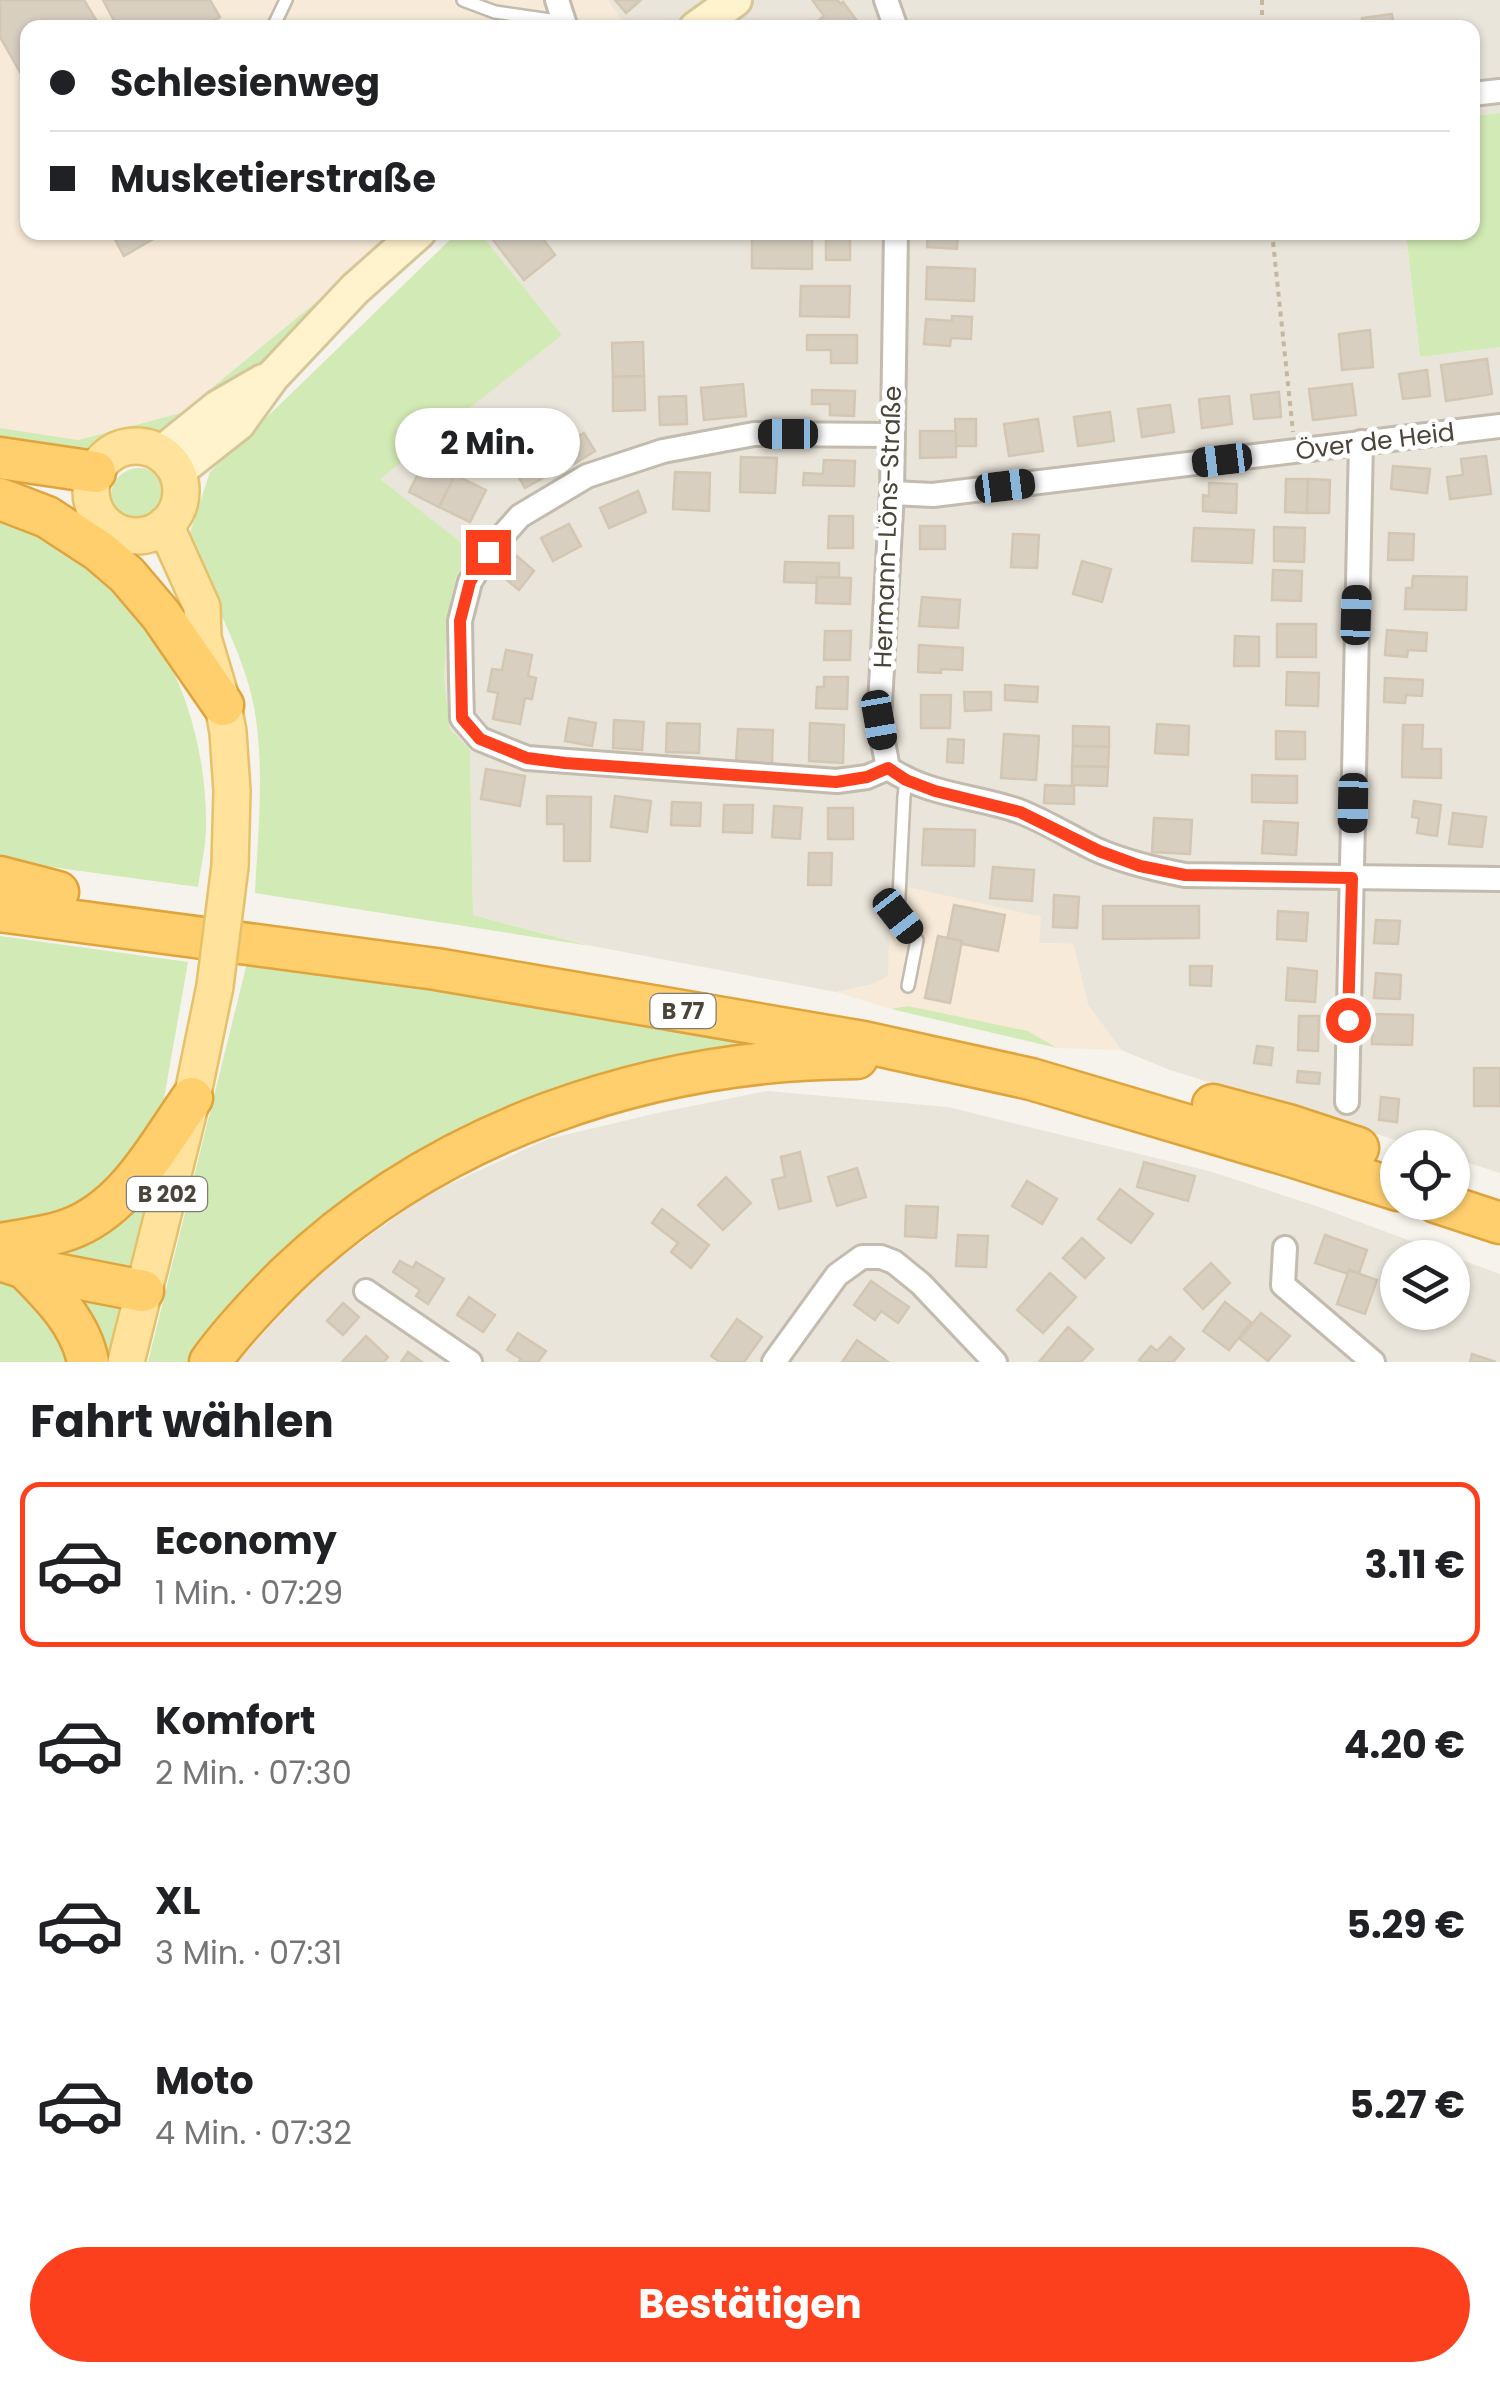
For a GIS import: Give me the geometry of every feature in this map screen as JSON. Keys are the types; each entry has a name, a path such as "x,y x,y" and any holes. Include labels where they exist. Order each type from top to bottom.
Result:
{"highway":[{"path":"0,458 93,483"},
{"path":"0,490 93,483"},
{"path":"0,499 47,517 99,550 127,575 161,614 223,705"},
{"name":"B 77","path":"0,880 58,892 534,961 843,1014 1038,1058 1288,1125 1380,1156"},
{"name":"B 77","path":"0,910 436,968 863,1042 1031,1079 1380,1184"},
{"path":"210,1362 262,1300 358,1214 473,1144 536,1116 686,1075 735,1066 826,1058 863,1058 970,1080 1031,1079"},
{"path":"8,1257 80,1224 108,1206 132,1182 192,1098"},
{"path":"1470,1186 1500,1196"},
{"path":"1470,1213 1500,1223"},
{"path":"8,1257 143,1292"},
{"path":"8,1257 63,1310 78,1332 88,1362"}],"main road":[{"path":"140,446 169,462 181,490 172,518 156,530 124,534 105,524 98,515 93,483 101,463 118,449 140,446"},
{"name":"B 202","path":"126,1362 216,986 230,866 232,790 223,705 203,638 186,619 156,530"}],"street":[{"path":"707,20 735,0"},
{"path":"169,462 238,424 272,376 355,289 410,240"},
{"name":"Hermann-Löns-Straße","path":"896,240 892,493 879,720 897,774"},
{"name":"Över de Heid","path":"892,493 933,495 1500,426"},
{"path":"892,435 754,434 662,451 587,476 520,516 488,552 470,582 460,621 462,718 480,739 527,758 836,782 897,774 935,791 1020,812 1099,851 1140,866 1185,875 1500,879"},
{"path":"1347,1102 1361,442"},
{"path":"1284,1248 1283,1285 1373,1362"},
{"path":"774,1362 836,1275 862,1257 894,1262 921,1284 995,1362"},
{"path":"366,1292 470,1362"}],"lane":[{"path":"463,0 495,12 563,16"},
{"path":"897,774 904,796 898,916 917,940 908,986"}],"path":[{"path":"1273,240 1295,451"}],"shaded area":[{"path":"0,0 608,0 621,20 20,20 20,240 391,240 181,413 78,440 0,428"},
{"path":"608,0 1500,0 1500,113 1480,115 1480,20 621,20"},
{"path":"486,240 1407,240 1420,357 1500,347 1500,1173 1470,1163 1470,1130 1380,1130 1380,1135 1170,1070 1121,1050 1088,1005 1073,944 1039,943 1040,916 870,985 836,992 592,946 473,915 470,750 450,729 444,677 447,620 456,577 472,551 379,479 562,335"},
{"path":"890,883 1041,917 1039,943 1073,944 1088,1005 1121,1050 1057,1048 1028,1031 908,1006 891,1009 836,992 870,985 888,976"},
{"path":"767,1091 948,1107 1209,1171 1408,1240 1380,1240 1380,1330 1470,1330 1470,1263 1500,1274 1500,1362 237,1362 320,1272 426,1195 548,1139"}],"green space":[{"path":"1500,113 1500,347 1420,357 1407,240 1480,240 1480,115"},
{"path":"450,240 486,240 562,335 380,479 472,551 456,577 447,620 444,677 450,729 470,750 473,915 591,946 255,893 260,776 254,707 234,644 187,542 210,472"},
{"path":"354,271 267,358 170,439 124,440 88,461 0,451 0,428 78,440 181,413"},
{"path":"139,468 158,477 167,496 158,515 139,524 120,515 111,496 120,477"},
{"path":"0,515 87,563 140,616 161,647 177,680 199,752 206,826 198,887 0,860"},
{"path":"0,936 188,962 162,1110 111,1193 0,1235"},
{"path":"247,963 827,1049 482,1128 198,1362 148,1362"},
{"path":"908,1006 1028,1031 1057,1048 891,1009"},
{"path":"147,1199 130,1273 42,1256 76,1246 114,1228"},
{"path":"0,1280 35,1300 75,1362 0,1362"},
{"path":"56,1293 120,1303 108,1362 100,1362"}],"building":[{"path":"0,0 84,0 96,20 20,20 20,72 0,37"},
{"path":"103,0 210,0 220,17 215,20 114,20"},
{"path":"615,0 641,0 626,13"},
{"path":"813,1 843,2 856,20 819,20 824,16"},
{"path":"1392,14 1393,20 1362,20"},
{"path":"115,240 151,240 124,256"},
{"path":"493,240 544,240 555,255 524,280"},
{"path":"752,240 812,240 812,269 752,268"},
{"path":"826,240 850,240 850,260 826,260"},
{"path":"927,240 958,240 957,249 927,247"},
{"path":"927,267 975,269 974,301 926,299"},
{"path":"801,286 850,286 849,317 800,316"},
{"path":"952,316 972,317 971,339 951,338 950,346 924,344 926,319 952,321"},
{"path":"1370,330 1373,367 1342,370 1339,334"},
{"path":"807,335 857,335 857,363 831,363 831,350 807,350"},
{"path":"643,342 644,376 613,377 612,343"},
{"path":"1487,359 1492,394 1446,401 1441,365"},
{"path":"1427,370 1430,396 1403,399 1399,374"},
{"path":"644,376 645,410 613,411 613,377"},
{"path":"743,384 746,416 704,420 701,388"},
{"path":"1352,384 1356,415 1313,420 1309,389"},
{"path":"812,390 855,391 854,416 830,415 830,404 812,404"},
{"path":"1279,392 1281,417 1254,419 1251,395"},
{"path":"686,396 687,424 660,425 659,397"},
{"path":"1229,396 1232,424 1202,428 1199,399"},
{"path":"1170,405 1174,432 1142,437 1138,409"},
{"path":"1110,412 1114,441 1078,446 1074,417"},
{"path":"955,419 976,419 976,446 956,446"},
{"path":"1038,419 1043,451 1009,456 1004,424"},
{"path":"920,431 956,431 956,457 920,458"},
{"path":"584,433 595,451 574,464 563,445"},
{"path":"536,456 548,475 525,488 514,469"},
{"path":"1486,456 1491,494 1450,499 1447,477 1463,475 1461,459"},
{"path":"741,457 777,458 775,493 740,492"},
{"path":"425,460 455,475 439,507 409,492"},
{"path":"824,460 855,461 854,486 803,485 804,473 823,474"},
{"path":"1393,466 1430,469 1427,493 1391,489"},
{"path":"675,472 710,473 709,511 673,509"},
{"path":"455,475 486,490 470,522 439,507"},
{"path":"1286,479 1308,479 1307,513 1285,512"},
{"path":"1308,479 1330,480 1329,513 1307,513"},
{"path":"1209,483 1237,484 1236,513 1203,511 1203,495 1209,496"},
{"path":"638,491 646,512 609,528 600,508"},
{"path":"829,516 853,516 853,548 828,548"},
{"path":"569,524 581,546 553,561 541,538"},
{"path":"920,526 945,526 945,549 920,549"},
{"path":"1274,527 1305,528 1304,562 1274,561"},
{"path":"1194,528 1254,530 1252,563 1192,561"},
{"path":"1389,533 1414,534 1413,560 1388,560"},
{"path":"1013,534 1039,535 1037,568 1011,567"},
{"path":"517,556 534,571 519,590 501,575"},
{"path":"1082,561 1111,569 1102,602 1073,594"},
{"path":"785,562 839,563 839,578 817,577 817,583 784,582"},
{"path":"1273,570 1302,571 1301,601 1272,600"},
{"path":"1413,576 1467,577 1466,610 1405,609 1406,588 1412,588"},
{"path":"817,577 851,578 850,604 816,603"},
{"path":"922,597 960,600 958,628 919,626"},
{"path":"1277,624 1316,624 1316,657 1277,657"},
{"path":"1387,630 1427,633 1426,651 1408,650 1407,657 1385,655"},
{"path":"825,631 851,631 850,660 824,660"},
{"path":"1235,636 1259,637 1259,666 1234,666"},
{"path":"919,645 963,648 962,670 918,672"},
{"path":"506,650 532,655 528,676 536,678 532,699 525,698 520,724 493,719 498,693 488,691 492,669 502,670"},
{"path":"1287,672 1319,673 1318,706 1286,705"},
{"path":"824,677 848,677 847,709 816,708 817,687 824,687"},
{"path":"1385,678 1423,680 1422,696 1406,695 1405,703 1384,702"},
{"path":"1005,685 1038,687 1037,702 1005,700"},
{"path":"964,692 991,692 991,710 965,711"},
{"path":"921,695 951,695 950,728 921,728"},
{"path":"569,718 596,723 592,746 565,741"},
{"path":"614,720 644,722 642,750 613,748"},
{"path":"667,723 700,724 699,753 666,752"},
{"path":"810,723 844,725 843,763 809,761"},
{"path":"1157,724 1189,726 1188,755 1155,753"},
{"path":"1403,725 1423,725 1422,749 1441,749 1441,778 1402,777"},
{"path":"1073,726 1109,727 1109,747 1073,746"},
{"path":"738,729 773,730 772,764 736,763"},
{"path":"1276,731 1305,732 1305,759 1276,759"},
{"path":"1004,734 1039,736 1036,780 1001,778"},
{"path":"948,739 964,740 963,763 947,762"},
{"path":"1073,746 1109,747 1108,767 1072,766"},
{"path":"1072,766 1108,767 1107,786 1072,785"},
{"path":"486,769 525,776 520,806 481,799"},
{"path":"1252,775 1297,776 1297,803 1252,802"},
{"path":"1045,785 1074,786 1074,804 1044,803"},
{"path":"547,796 591,797 590,861 564,861 564,824 547,824"},
{"path":"615,796 651,801 647,832 611,827"},
{"path":"1414,801 1441,805 1437,836 1417,833 1419,818 1412,817"},
{"path":"672,802 701,803 700,826 671,825"},
{"path":"724,805 753,805 752,833 723,832"},
{"path":"774,806 802,808 800,839 772,837"},
{"path":"828,808 853,808 853,839 828,839"},
{"path":"1453,813 1486,817 1482,847 1449,844"},
{"path":"1154,818 1192,820 1190,854 1152,852"},
{"path":"1264,821 1298,823 1296,855 1262,853"},
{"path":"924,829 975,830 974,866 922,865"},
{"path":"809,853 832,853 831,885 808,885"},
{"path":"993,867 1034,870 1032,901 990,898"},
{"path":"1054,895 1079,897 1077,928 1053,927"},
{"path":"954,905 1005,915 998,951 947,941"},
{"path":"1103,906 1199,906 1199,938 1103,939"},
{"path":"1278,911 1308,913 1306,941 1277,939"},
{"path":"1376,920 1400,921 1398,944 1374,943"},
{"path":"938,936 962,941 950,1003 925,998"},
{"path":"1190,966 1212,966 1211,986 1190,985"},
{"path":"1288,968 1317,971 1315,1002 1286,1000"},
{"path":"1376,973 1401,975 1400,999 1374,998"},
{"path":"1373,1014 1413,1015 1412,1045 1372,1044"},
{"path":"1299,1016 1319,1016 1318,1051 1298,1050"},
{"path":"1257,1046 1273,1048 1271,1065 1254,1063"},
{"path":"1474,1068 1500,1068 1500,1106 1474,1106"},
{"path":"1298,1071 1320,1073 1319,1084 1297,1082"},
{"path":"1381,1097 1399,1099 1397,1122 1379,1120"},
{"path":"800,1152 811,1201 779,1209 772,1180 785,1177 781,1157"},
{"path":"1144,1162 1195,1176 1188,1201 1137,1187"},
{"path":"857,1168 866,1197 837,1206 828,1177"},
{"path":"726,1177 751,1203 723,1230 698,1205"},
{"path":"1027,1181 1057,1199 1042,1224 1012,1206"},
{"path":"1120,1189 1153,1214 1131,1243 1098,1219"},
{"path":"906,1206 938,1207 936,1238 905,1236"},
{"path":"662,1209 709,1245 691,1268 671,1252 678,1243 652,1223"},
{"path":"958,1235 988,1236 986,1267 956,1266"},
{"path":"1325,1235 1367,1250 1359,1273 1349,1270 1348,1274 1315,1263"},
{"path":"1082,1238 1104,1258 1085,1278 1063,1258"},
{"path":"400,1261 413,1268 416,1262 444,1279 428,1304 416,1296 420,1290 393,1272"},
{"path":"1211,1263 1230,1283 1203,1309 1184,1289"},
{"path":"1349,1270 1377,1280 1365,1314 1337,1304"},
{"path":"1050,1273 1076,1297 1043,1333 1017,1310"},
{"path":"871,1281 909,1307 898,1323 881,1311 875,1320 854,1305"},
{"path":"469,1297 495,1315 483,1332 457,1315"},
{"path":"1225,1302 1251,1322 1229,1350 1203,1331"},
{"path":"343,1303 359,1317 343,1335 327,1321"},
{"path":"1261,1313 1290,1336 1268,1361 1240,1339"},
{"path":"737,1319 762,1337 744,1362 720,1362 711,1356"},
{"path":"1068,1327 1093,1349 1081,1362 1039,1362"},
{"path":"518,1333 546,1351 538,1362 519,1362 521,1359 507,1350"},
{"path":"366,1336 388,1357 384,1362 342,1362"},
{"path":"1170,1337 1184,1349 1173,1362 1139,1360 1151,1346 1157,1351"},
{"path":"857,1340 888,1362 842,1362"},
{"path":"408,1352 422,1362 401,1362"},
{"path":"1472,1354 1496,1362 1470,1362"}],"route":[{"path":"488,552 470,582 460,621 462,718 480,739 527,758 565,763 836,782 867,777 888,768 935,791 1020,812 1099,851 1140,866 1185,875 1352,878 1348,1020"}]}
